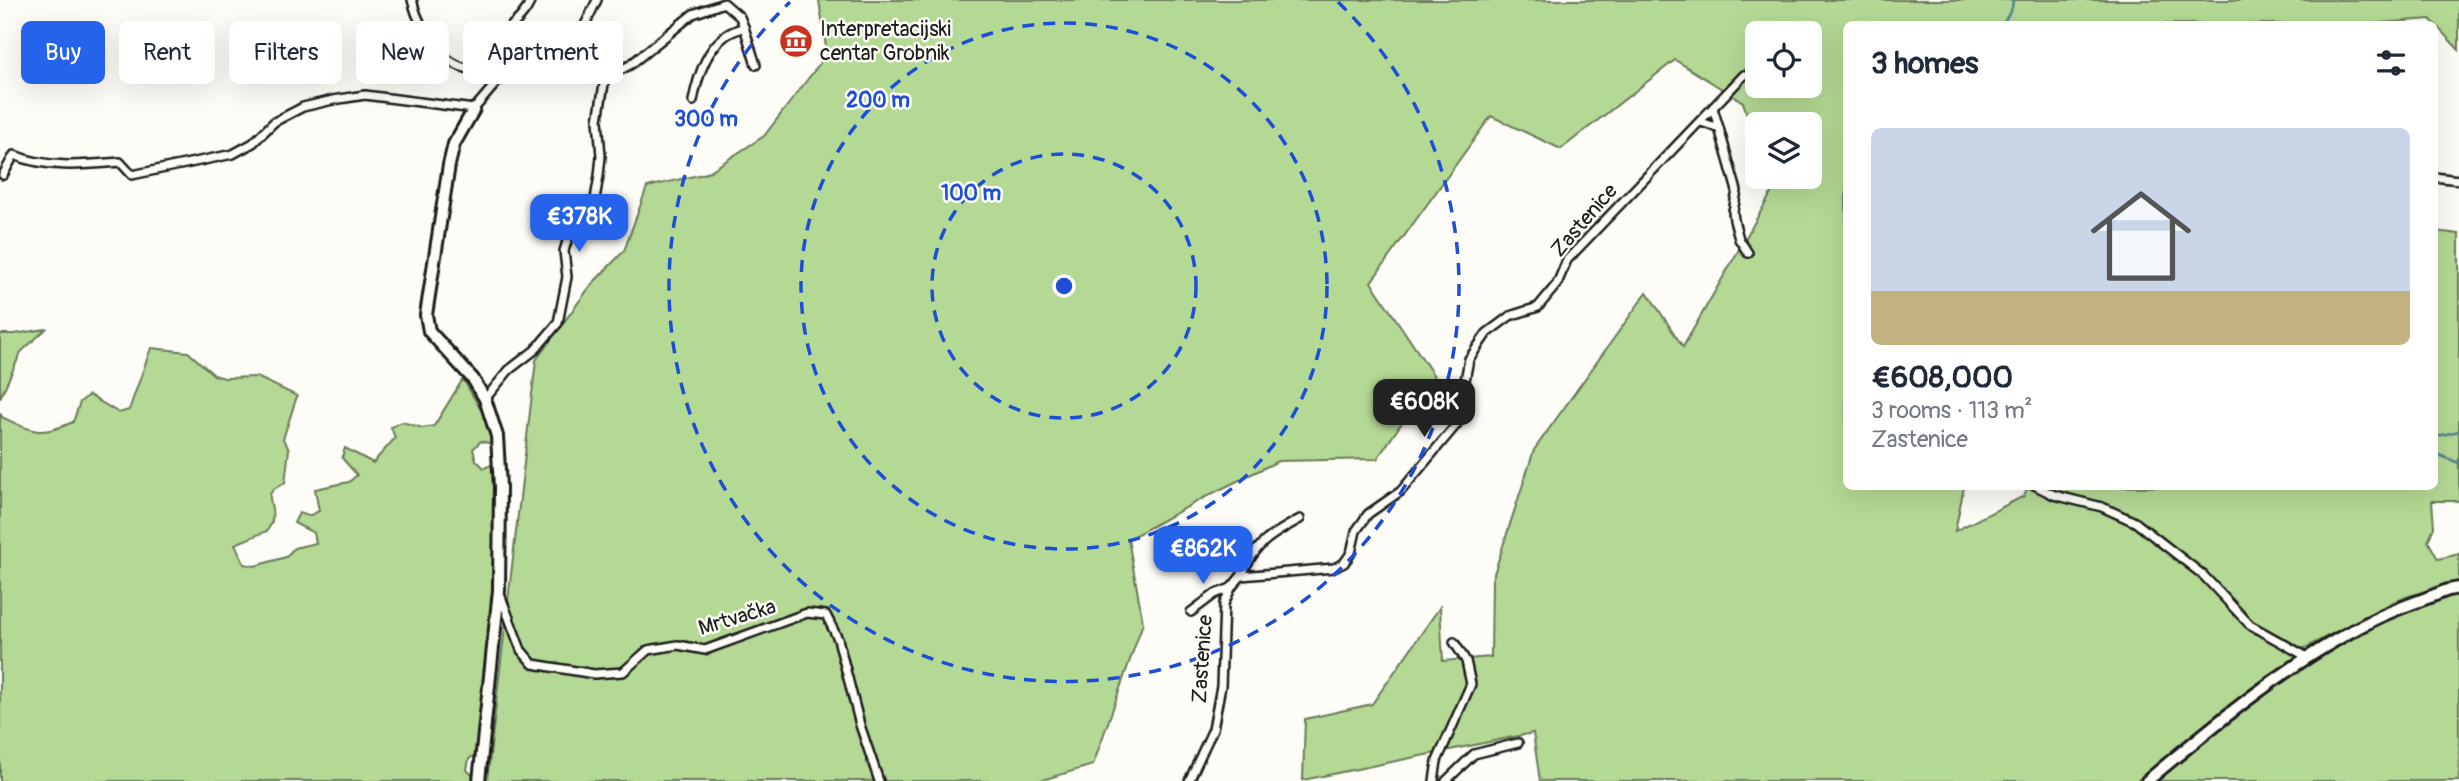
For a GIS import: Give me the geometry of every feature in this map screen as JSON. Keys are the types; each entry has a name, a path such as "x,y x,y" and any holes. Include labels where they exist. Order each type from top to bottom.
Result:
{"main road":[{"path":"474,109 454,144 449,164 426,316 429,331 473,379 485,399 496,436 500,487 499,590 479,781"},
{"path":"2147,781 2207,730 2309,658 2374,620 2459,588"}],"street":[{"path":"412,0 417,20 426,35 443,56 463,66"},
{"path":"515,21 530,0"},
{"path":"587,21 597,0"},
{"path":"623,69 693,14 724,3 740,17 756,65"},
{"path":"693,101 696,85 716,44 725,36 744,27"},
{"name":"Zastenice","path":"1189,781 1213,729 1221,686 1224,604 1231,587 1241,576 1334,568 1344,563 1351,553 1356,531 1368,514 1401,491 1457,424 1469,359 1487,333 1510,316 1538,307 1547,298 1557,284 1567,260 1745,75"},
{"path":"3,175 14,155 46,164 120,162 132,175 189,161 233,154 253,143 274,122 303,107 365,95 474,109 495,84"},
{"path":"485,399 509,370 535,350 558,323 567,278 564,251 572,225 595,199 601,156 598,120 604,84"},
{"path":"1713,108 1737,191 1732,211 1734,220 1739,239 1748,253"},
{"path":"1701,122 1719,128"},
{"path":"2438,177 2459,180"},
{"path":"2044,490 2102,507 2136,522 2203,575 2249,625 2309,658"},
{"path":"1241,576 1258,546 1300,519"},
{"path":"1191,612 1215,594 1231,587"},
{"name":"Mrtvačka","path":"499,590 521,650 533,664 594,674 623,672 648,650 678,645 705,650 807,613 826,615 838,639 860,726 879,781"},
{"path":"1434,781 1437,761 1471,684 1466,662 1454,642"},
{"path":"1446,781 1474,754 1518,743"}],"green space":[{"path":"819,0 2459,0 2459,50 2438,28 2438,21 2430,19 1843,21 1843,490 1963,490 1955,531 2024,496 2026,490 2112,515 2134,526 2198,576 2248,627 2297,656 2296,660 2201,728 2137,781 1540,781 1533,733 1303,780 1305,719 1372,704 1440,607 1443,661 1491,657 1492,580 1534,450 1647,292 1683,347 1772,192 1771,189 1822,189 1822,112 1746,112 1743,102 1675,60 1561,149 1491,116 1371,282 1434,376 1377,459 1278,461 1128,539 1143,623 1093,765 1039,781 487,781 536,360 592,284 624,251 647,187 707,173 764,136 827,54"},
{"path":"2438,231 2459,234 2459,501 2432,501 2434,527 2428,541 2438,559 2459,554 2459,581 2399,599 2303,649 2256,625 2133,519 2051,490 2438,490"},
{"path":"46,329 21,352 0,398 0,334"},
{"path":"151,348 188,352 214,375 224,378 257,377 297,396 283,439 289,449 285,483 270,495 273,513 271,524 267,531 235,544 244,564 255,566 286,557 294,548 316,543 314,533 294,523 299,513 309,516 319,511 315,489 349,482 357,475 342,458 345,448 373,463 395,438 391,427 402,422 423,428 434,426 463,379 491,427 491,444 481,441 473,449 476,460 484,468 494,464 494,577 479,752 469,759 467,770 475,781 0,781 0,413 2,417 29,429 44,431 73,422 80,402 89,395 119,413 129,410"},
{"path":"2459,594 2459,781 2152,781 2259,697 2335,646 2375,624"}],"waterway":[{"path":"2005,21 2013,0"},
{"path":"2438,436 2459,431"},
{"path":"2438,455 2459,463"}],"place":[{"name":"Interpretacijski centar Grobnik","path":"796,41"}]}
